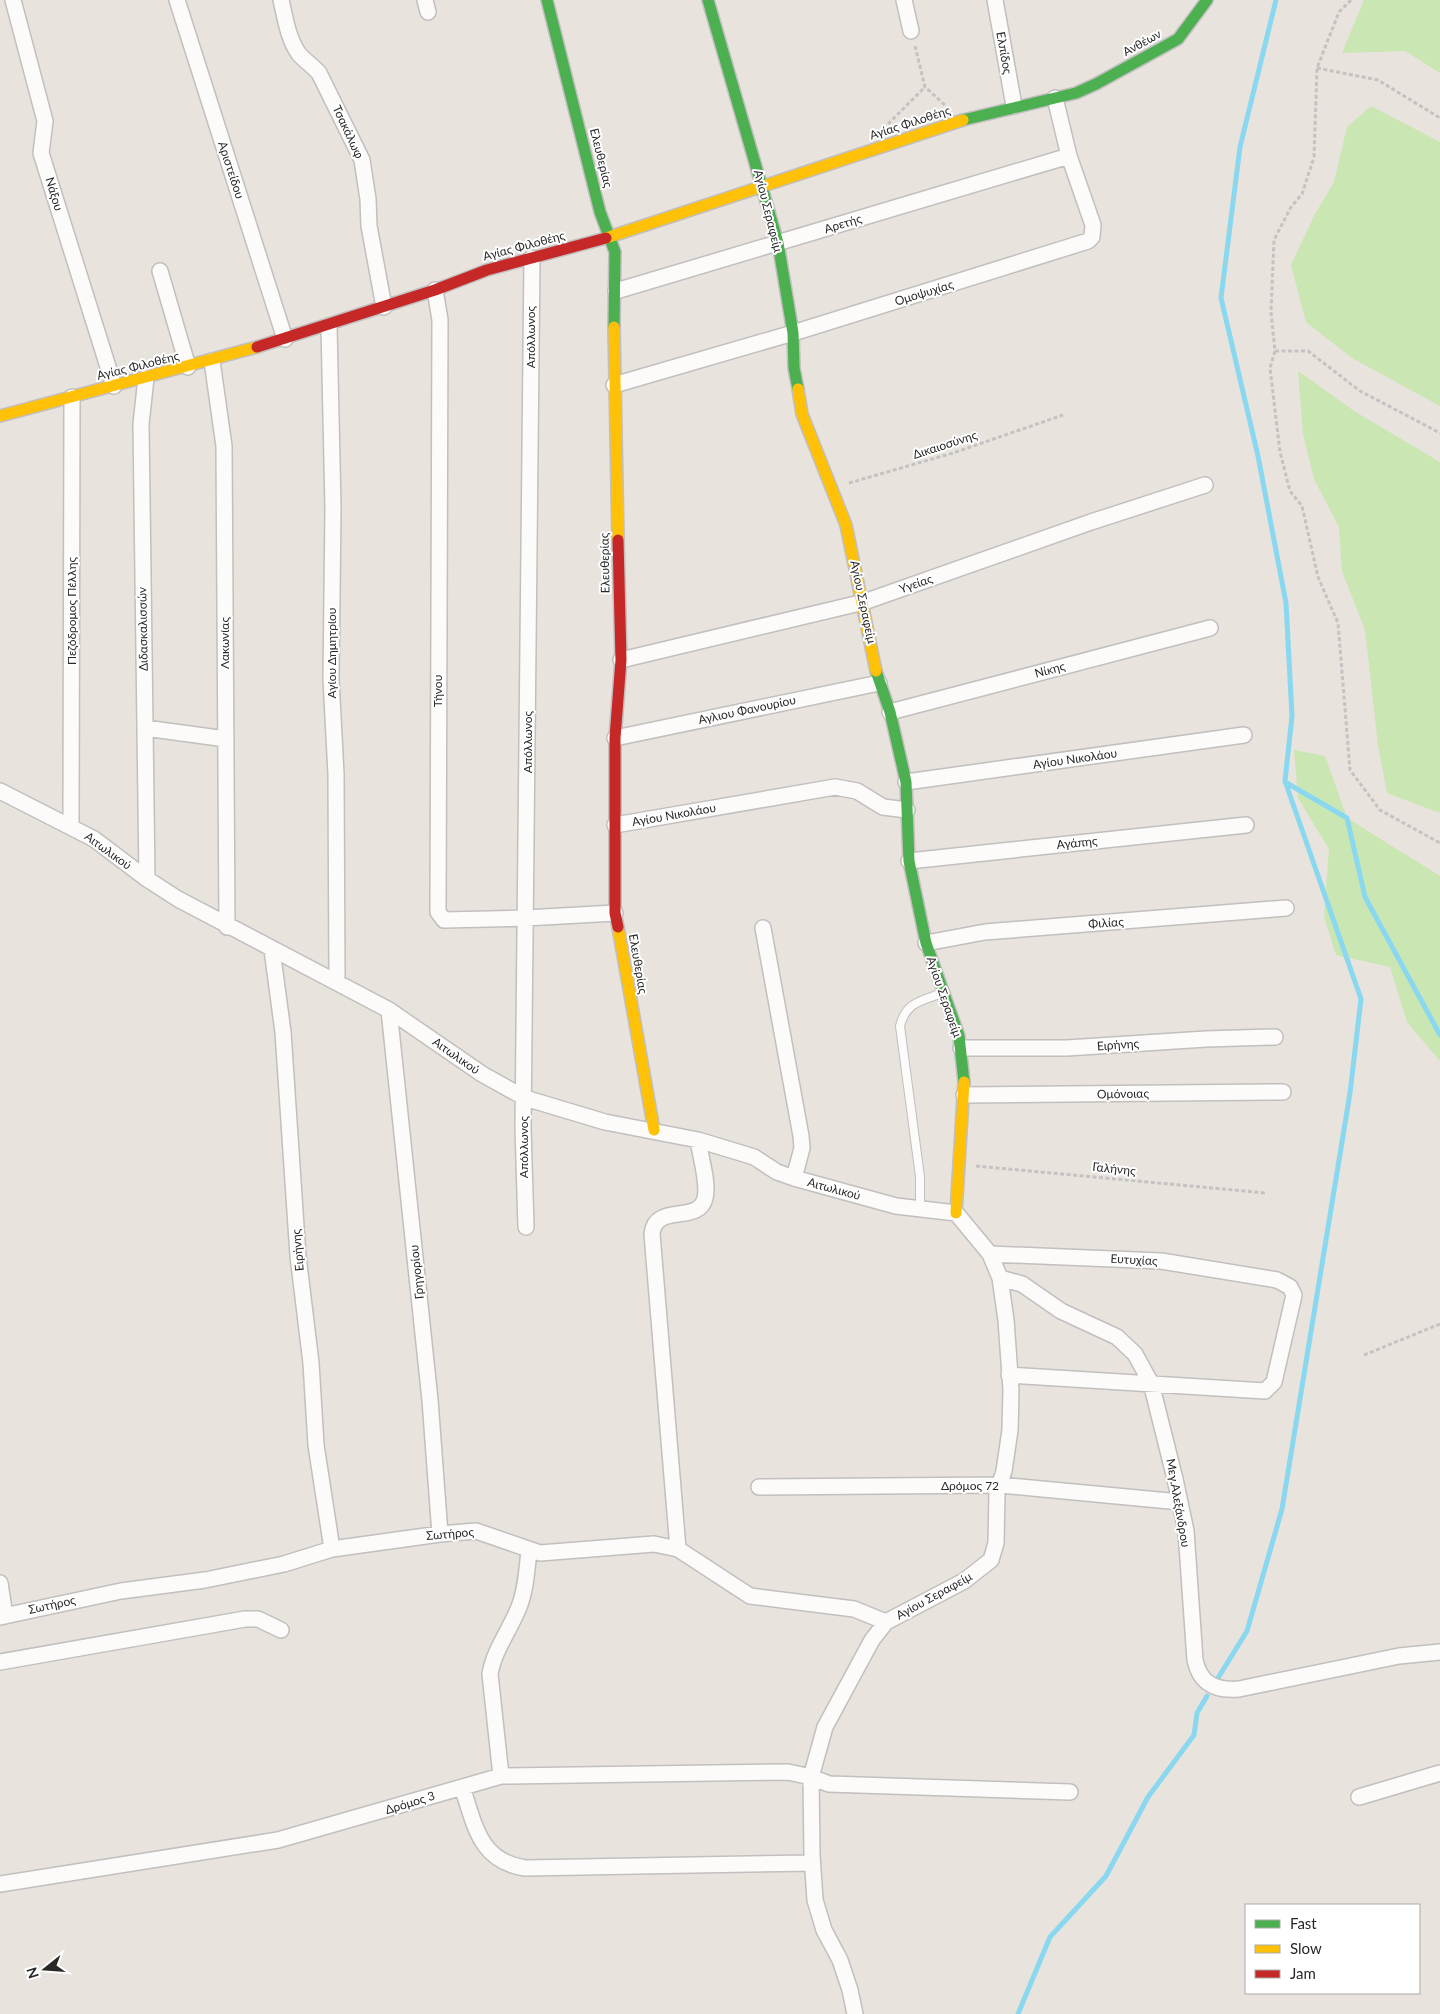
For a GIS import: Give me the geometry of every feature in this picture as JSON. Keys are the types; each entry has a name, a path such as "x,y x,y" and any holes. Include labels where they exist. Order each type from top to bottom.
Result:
{"street":[{"name":"Νάξου","path":"13,0 45,121 41,153 114,386"},
{"name":"Αριστείδου","path":"177,0 285,340"},
{"name":"Τσακάλωφ","path":"281,0 292,42 303,58 313,65 320,74 362,160 368,199 369,226 384,307"},
{"name":"Ελευθερίας","path":"547,0 600,212 615,252 614,385 621,660 615,738 615,913 654,1130"},
{"name":"Αγίου Σεραφείμ","path":"708,0 778,243 793,333 794,368 802,414 846,525 864,602 879,683 890,712 906,782 909,861 926,943 959,1036 964,1077 964,1095 956,1213"},
{"path":"904,0 911,31"},
{"name":"Ελπίδος","path":"995,0 1014,106"},
{"name":"Ανθέων","path":"1055,98 1076,93 1096,84 1178,39 1207,0"},
{"name":"Αγίας Φιλοθέης","path":"0,416 285,340 435,290 487,270 610,237 762,185 969,118 1055,98"},
{"name":"Ομοψυχίας","path":"614,385 793,333 1088,241 1092,237 1093,225 1069,156 1055,98"},
{"name":"Αρετής","path":"616,291 1069,156"},
{"name":"Απόλλωνος","path":"526,1227 523,1128 525,1098 532,258"},
{"path":"160,271 188,367"},
{"name":"Τήνου","path":"435,290 440,320 438,912 444,920 615,913"},
{"name":"Αγίου Δημητρίου","path":"329,326 333,508 331,679 336,774 337,981"},
{"name":"Λακωνίας","path":"212,361 224,446 227,927"},
{"name":"Διδασκαλισσών","path":"146,378 141,424 146,879"},
{"name":"Πεζόδρομος Πέλλης","path":"71,826 72,397"},
{"name":"Υγείας","path":"621,660 864,602 1091,522 1205,485"},
{"name":"Νίκης","path":"890,712 1210,628"},
{"name":"Αγλιου Φανουρίου","path":"615,738 879,683"},
{"path":"145,728 226,739"},
{"name":"Αγίου Νικολάου","path":"906,782 1244,735"},
{"name":"Αγίου Νικολάου","path":"615,825 835,787 857,792 883,807 907,810"},
{"name":"Αιτωλικού","path":"0,791 94,839 146,879 227,927 337,981 388,1010 482,1074 525,1098 605,1122 698,1140 754,1157 777,1172 794,1178 896,1206 956,1213"},
{"name":"Αγάπης","path":"909,861 1246,825"},
{"name":"Φιλίας","path":"926,943 985,932 1286,908"},
{"path":"763,928 801,1136 802,1148 794,1178"},
{"name":"Ειρήνης","path":"272,950 283,1032 298,1256 310,1363 316,1445 332,1549"},
{"name":"Γρηγορίου","path":"388,1010 430,1400 440,1534"},
{"name":"Ειρήνης","path":"961,1048 1067,1048 1206,1039 1275,1037"},
{"name":"Ομόνοιας","path":"964,1095 1283,1092"},
{"path":"678,1549 652,1234 654,1224 662,1217 697,1210 704,1202 706,1191 698,1140"},
{"path":"956,1213 990,1254 1000,1278"},
{"name":"Ευτυχίας","path":"990,1254 1161,1261 1276,1280 1290,1287 1294,1300 1274,1382 1269,1389 1260,1392 1150,1383"},
{"name":"Αγίου Σεραφείμ","path":"855,2014 850,1990 840,1960 824,1930 815,1900 812,1863 817,1780 825,1727 872,1640 886,1622 964,1581 991,1560 996,1543 997,1492 1004,1471 1010,1430 1006,1320 1000,1278"},
{"name":"Μεγ.Αλεξάνδρου","path":"1000,1278 1022,1284 1061,1311 1117,1337 1134,1354 1150,1383 1186,1531 1195,1660 1200,1677 1214,1687 1239,1689 1399,1656 1440,1652"},
{"path":"1008,1375 1150,1383"},
{"name":"Δρόμος 72","path":"759,1487 1000,1485 1180,1502"},
{"name":"Σωτήρος","path":"2,1617 120,1591 206,1580 284,1564 332,1549 476,1531 540,1553 654,1544 678,1549 750,1596 854,1609 886,1622"},
{"path":"501,1776 490,1674 492,1661 524,1593 529,1550"},
{"path":"0,1582 2,1617"},
{"path":"0,1662 245,1619 258,1619 281,1630"},
{"name":"Δρόμος 3","path":"0,1884 278,1840 501,1776 788,1772 817,1780 1070,1792"},
{"path":"1359,1798 1440,1773"},
{"path":"462,1787 485,1848 496,1859 510,1866 525,1868 812,1863"}],"lane":[{"path":"920,1210 920,1177 900,1026 906,1011 910,1007 944,992"}],"path":[{"path":"1351,0 1339,12 1317,68 1314,157 1302,194 1291,207 1274,240 1270,312 1275,351 1270,368 1280,452 1290,491 1302,506 1318,577 1338,623 1350,770 1380,810 1440,842"},
{"path":"911,31 925,87 943,105 969,118"},
{"path":"1317,68 1378,80 1440,118"},
{"path":"882,130 925,87"},
{"path":"1275,351 1308,351 1360,391 1440,433"},
{"name":"Δικαιοσύνης","path":"832,489 953,453 1063,415"},
{"name":"Γαλήνης","path":"960,1165 1266,1193"},
{"path":"1364,1356 1440,1324"}],"green space":[{"path":"1364,0 1440,0 1440,73 1405,51 1342,53"},
{"path":"1371,106 1440,142 1440,406 1352,358 1306,322 1291,265 1314,216 1334,182 1347,127"},
{"path":"1298,371 1354,411 1440,462 1440,813 1387,793 1378,745 1365,630 1342,571 1339,527 1314,479 1303,434"},
{"path":"1294,750 1325,756 1347,818 1440,876 1440,1061 1407,1022 1390,967 1336,955 1324,916 1329,849 1298,798"}],"waterway":[{"path":"1218,1678 1247,1631 1282,1509 1350,1093 1361,999 1285,781 1292,716 1286,603 1258,456 1221,298 1240,147 1276,0"},
{"path":"1285,782 1347,818 1365,897 1440,1035"},
{"path":"1018,2014 1050,1937 1106,1876 1148,1797 1194,1735 1197,1713 1207,1696"}],"traffic: fast":[{"path":"547,0 600,212 615,252 614,327"},
{"path":"708,0 778,243 793,333 794,368 798,389"},
{"path":"963,120 1076,93 1096,84 1178,39 1207,0"},
{"path":"876,671 890,712 906,782 909,861 926,943 959,1036 964,1082"}],"traffic: slow":[{"path":"606,238 963,120"},
{"path":"614,327 618,540"},
{"path":"0,416 257,347"},
{"path":"798,389 802,414 846,525 876,671"},
{"path":"618,927 654,1130"},
{"path":"956,1213 964,1082"}],"traffic: jam":[{"path":"257,347 435,290 487,270 606,238"},
{"path":"618,540 621,660 615,738 615,913 618,927"}]}
